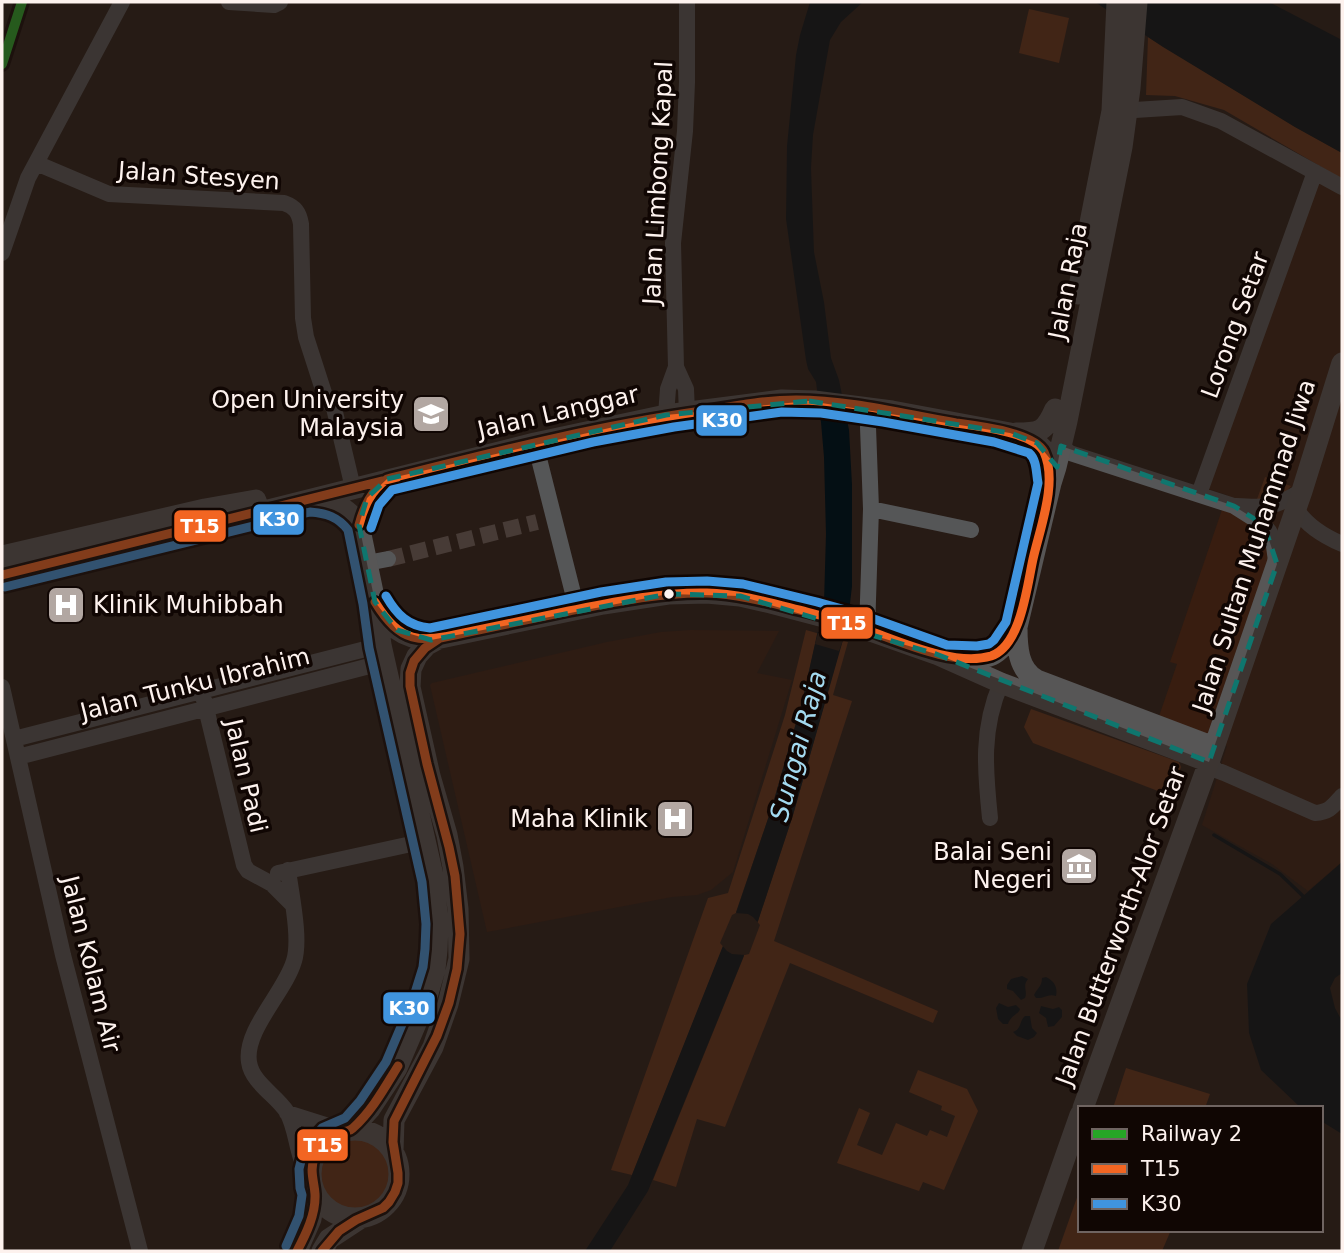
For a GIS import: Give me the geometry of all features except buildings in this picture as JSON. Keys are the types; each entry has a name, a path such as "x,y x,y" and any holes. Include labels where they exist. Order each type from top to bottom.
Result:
{"main road":[{"path":"1117,2 1121,88"},
{"path":"1121,88 1137,2"},
{"name":"Jalan Raja","path":"1017,627 1051,483 1052,448 1122,147 1121,88"},
{"name":"Jalan Raja","path":"1055,409 1075,315 1088,233 1120,111"},
{"name":"Jalan Sultan Muhammad Jiwa","path":"1212,754 1337,397 1342,363"},
{"name":"Jalan Langgar","path":"2,575 535,443 677,414 782,400 814,401 892,411 1010,433 1052,448"},
{"path":"1052,448 1057,433 1055,409"},
{"name":"Jalan Langgar","path":"1010,433 1041,431 1050,421 1055,409"},
{"path":"359,525 368,498 387,479"},
{"path":"2,556 205,509 325,485 345,490"},
{"path":"2,584 267,521 306,501 319,500 338,505 354,517 377,561 375,602 383,653 434,880 438,924 435,968 426,1000 397,1068 377,1100 348,1131"},
{"path":"375,602 390,624 405,635 422,640 668,594 707,593 761,600 859,627 946,657 1001,683 1212,754"},
{"path":"946,657 978,659 994,655 1003,648 1017,627"},
{"path":"1017,627 1018,653 1028,675 1212,754"},
{"path":"322,1251 329,1239 360,1218 383,1208 397,1188 400,1171 393,1151 394,1120 433,1046 457,970 460,948 456,887 447,835 430,776 410,687 411,669 417,656 427,645 440,638"},
{"name":"Jalan Butterworth-Alor Setar","path":"1084,1106 1212,754"},
{"name":"Jalan Butterworth-Alor Setar","path":"1032,1251 1078,1121"},
{"path":"296,1251 311,1219 312,1162 319,1149 330,1138 348,1131 363,1130 384,1141 393,1151"},
{"path":"313,1185 320,1201 334,1213 360,1218"}],"street":[{"path":"2,253 28,178 122,2"},
{"path":"229,2 274,5 280,2"},
{"name":"Jalan Limbong Kapal","path":"677,414 668,389 676,367 673,243 685,131 687,2"},
{"path":"1120,111 1182,107 1221,121 1342,187"},
{"name":"Jalan Stesyen","path":"36,163 109,194 284,203 296,209 300,215 306,337 326,399 324,411 345,490"},
{"name":"Lorong Setar","path":"1199,494 1315,172"},
{"path":"859,627 871,509 868,428"},
{"path":"535,443 577,609"},
{"path":"1052,448 1234,506 1269,531 1277,564"},
{"path":"1234,506 1263,508 1299,500 1304,520 1322,535 1342,544"},
{"path":"871,509 971,530"},
{"path":"537,522 554,518"},
{"path":"1287,535 1322,535"},
{"name":"Jalan Tunku Ibrahim","path":"14,739 202,691 383,653"},
{"name":"Jalan Tunku Ibrahim","path":"18,757 206,708 383,653"},
{"path":"990,818 985,758 987,732 1001,683"},
{"name":"Jalan Kolam Air","path":"2,687 63,955 140,1251"},
{"name":"Jalan Padi","path":"202,691 244,865 248,871"},
{"path":"1212,754 1216,771 1315,813 1325,813 1342,796"},
{"path":"248,871 267,875 425,841"},
{"path":"51,863 76,969"},
{"path":"288,870 295,959 249,1046 248,1060 254,1075 287,1113 313,1185"},
{"path":"248,871 272,884 292,905"},
{"path":"287,1113 348,1131"}],"highlighted area":[{"path":"809,401 1010,433 1037,443 1057,467 1061,446 1234,506 1264,525 1277,564 1209,762 936,654 740,596 668,594 431,640 397,630 375,602 359,525 367,498 387,479 666,415"}],"shaded area":[{"path":"1029,9 1069,18 1059,63 1019,53"},
{"path":"1148,37 1342,153 1342,179 1224,110 1175,96 1146,95"},
{"path":"1321,167 1342,179 1342,862 1308,891 1272,864 1202,825 1227,746 1157,722 1177,664 1170,662 1227,495 1205,488"},
{"path":"1265,477 1291,486 1285,493 1256,502"},
{"path":"806,630 848,642 833,695 852,701 774,941 938,1011 933,1023 790,963 725,1127 697,1119 676,1187 653,1180 744,956 723,947 632,1175 611,1170 708,898 728,893 785,715","holes":["815,645 839,652 793,815 758,921 736,912 772,807"]},
{"path":"779,631 757,673 792,680 733,872 711,890 697,895 672,897 487,932 430,685 607,642 661,632"},
{"path":"1031,709 1179,762 1181,767 1171,796 1033,743 1024,727"},
{"path":"1126,1068 1210,1094 1206,1106 1114,1106"},
{"path":"918,1070 967,1089 978,1111 944,1190 923,1182 919,1191 837,1163 859,1108 870,1113 857,1145 882,1155 896,1123 927,1136 930,1130 947,1137 955,1116 941,1110 942,1106 909,1092"},
{"path":"347,1137 361,1137 375,1143 385,1153 391,1174 389,1188 375,1205 361,1211 347,1211 333,1205 323,1195 317,1181 317,1167 323,1153 333,1143"},
{"path":"1078,1195 1078,1232 1170,1232 1162,1251 1058,1251"}],"water":[{"name":"Sungai Raja","path":"810,2 863,2 841,22 830,40 813,135 811,168 814,252 831,358 839,380 849,430 852,586 849,612 793,815 758,921 648,1191 610,1251 585,1251 628,1185 736,913 772,807 802,702 824,603 826,534 821,422 816,382 806,360 786,219 787,146 796,55"},
{"path":"1095,2 1269,2 1342,40 1342,153 1163,47"},
{"path":"1342,862 1342,973 1335,978 1330,988 1335,1008 1342,1021 1342,1134 1323,1122 1323,1106 1299,1106 1261,1070 1249,1033 1247,984 1271,924"},
{"path":"1022,976 1028,979 1025,984 1025,998 1021,1000 1013,991 1007,989 1007,985 1011,979"},
{"path":"1046,977 1055,985 1056,996 1036,998 1034,995 1042,978"},
{"path":"999,1003 1008,1007 1016,1005 1020,1009 1008,1024 1003,1024 998,1019 996,1008"},
{"path":"1041,1006 1053,1009 1059,1007 1062,1010 1062,1017 1054,1026 1048,1027 1046,1018 1039,1013"},
{"path":"1025,1016 1030,1016 1032,1028 1037,1033 1028,1040 1013,1032 1018,1029"}],"pier":[{"path":"821,597 853,607 846,640 815,631"},
{"path":"818,633 843,640 839,651 815,644"},
{"path":"748,914 760,925 749,954 732,954 720,943 732,915"}],"waterway":[{"path":"1214,835 1280,874 1304,897"}],"tunnel":[{"path":"388,559 537,522"}],"rail line":[{"name":"2","path":"2,64 22,2"}],"transit line":[{"name":"T15","path":"322,1251 339,1231 383,1208 395,1192 398,1173 393,1142 394,1121 437,1036 457,969 460,934 455,876 410,686 414,661 425,648 440,638 603,604 655,596 707,593 745,597 814,614 944,655 960,658 991,656 1001,650 1009,640 1021,614 1049,491 1048,464 1038,445 1029,439 1004,431 856,405 796,400 773,401 583,432 387,479 369,499 359,525"},
{"name":"K30","path":"371,528 379,505 392,490 593,442 674,427 782,412 821,413 994,442 1029,453 1036,467 1038,483 1006,622 989,644 947,645 860,614 817,602 743,584 707,581 666,582 601,592 430,628 415,625 404,618 386,596"},
{"name":"T15","path":"2,575 398,477"},
{"name":"K30","path":"5,587 310,512 331,516 348,530 369,648 422,882 426,924 425,949 423,967 414,996 386,1062 345,1118 322,1128 304,1149 299,1169 302,1195 299,1216 286,1246"},
{"name":"T15","path":"375,602 394,626 412,637 423,639 464,633"},
{"name":"T15","path":"297,1251 314,1209 312,1166 317,1152 330,1138 350,1130 360,1121 398,1066"}],"place":[{"name":"Open University Malaysia","path":"431,414"},
{"name":"Klinik Muhibbah","path":"66,605"},
{"name":"Maha Klinik","path":"675,819"},
{"name":"Balai Seni Negeri","path":"1079,866"}]}
